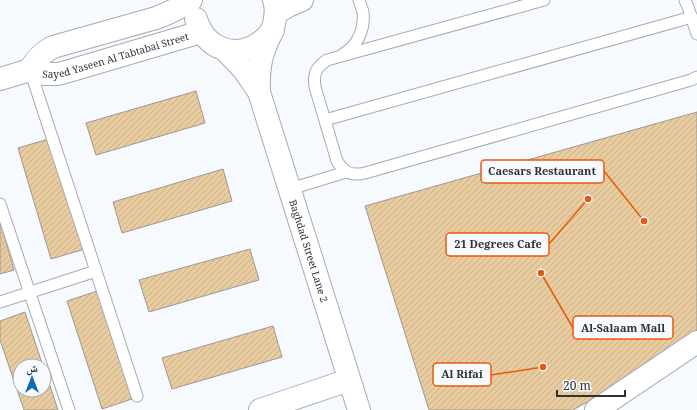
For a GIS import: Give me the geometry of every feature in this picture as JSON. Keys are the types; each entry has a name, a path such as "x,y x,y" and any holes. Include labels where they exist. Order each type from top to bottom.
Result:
{"street":[{"name":"Sayed Yaseen Al Tabtabai Street","path":"30,70 39,56 53,47 156,18 184,6 191,0"},
{"path":"197,0 195,7 196,20 201,32 207,40 215,46 225,50 236,51 247,50 257,45 265,38 274,14 302,0"},
{"name":"Baghdad Street Lane 2","path":"259,92 261,60 274,14"},
{"name":"Sayed Yaseen Al Tabtabai Street","path":"0,79 30,70 38,73 58,74 201,32"},
{"name":"Baghdad Street Lane 2","path":"225,50 244,70 259,92 359,410"},
{"path":"606,408 697,342"},
{"path":"260,410 349,380"}],"lane":[{"path":"337,57 349,50 358,39 363,26 363,11 359,0"},
{"path":"544,0 327,60 316,71 314,79 315,87 340,167 346,172 352,174 365,173 697,77"},
{"path":"685,0 697,34"},
{"path":"325,120 692,17"},
{"path":"30,70 137,396"},
{"path":"290,189 346,172"},
{"path":"0,204 69,410"},
{"path":"0,302 96,271"}],"building":[{"path":"196,91 205,123 96,155 86,123"},
{"path":"697,112 697,339 573,410 429,410 365,206"},
{"path":"52,138 85,249 51,259 18,148"},
{"path":"223,169 232,201 122,233 113,202"},
{"path":"0,221 14,270 0,274"},
{"path":"250,249 259,280 149,312 139,280"},
{"path":"97,291 132,399 102,409 67,301"},
{"path":"25,312 40,358 12,358 12,375 0,340 0,321"},
{"path":"273,326 282,357 172,389 162,358"},
{"path":"52,392 58,410 24,410 20,398 52,398"}],"place":[{"name":"21 Degrees Cafe","path":"588,199"},
{"name":"Caesars Restaurant","path":"644,221"},
{"name":"Al-Salaam Mall","path":"541,273"},
{"name":"Al Rifai","path":"543,367"}]}
